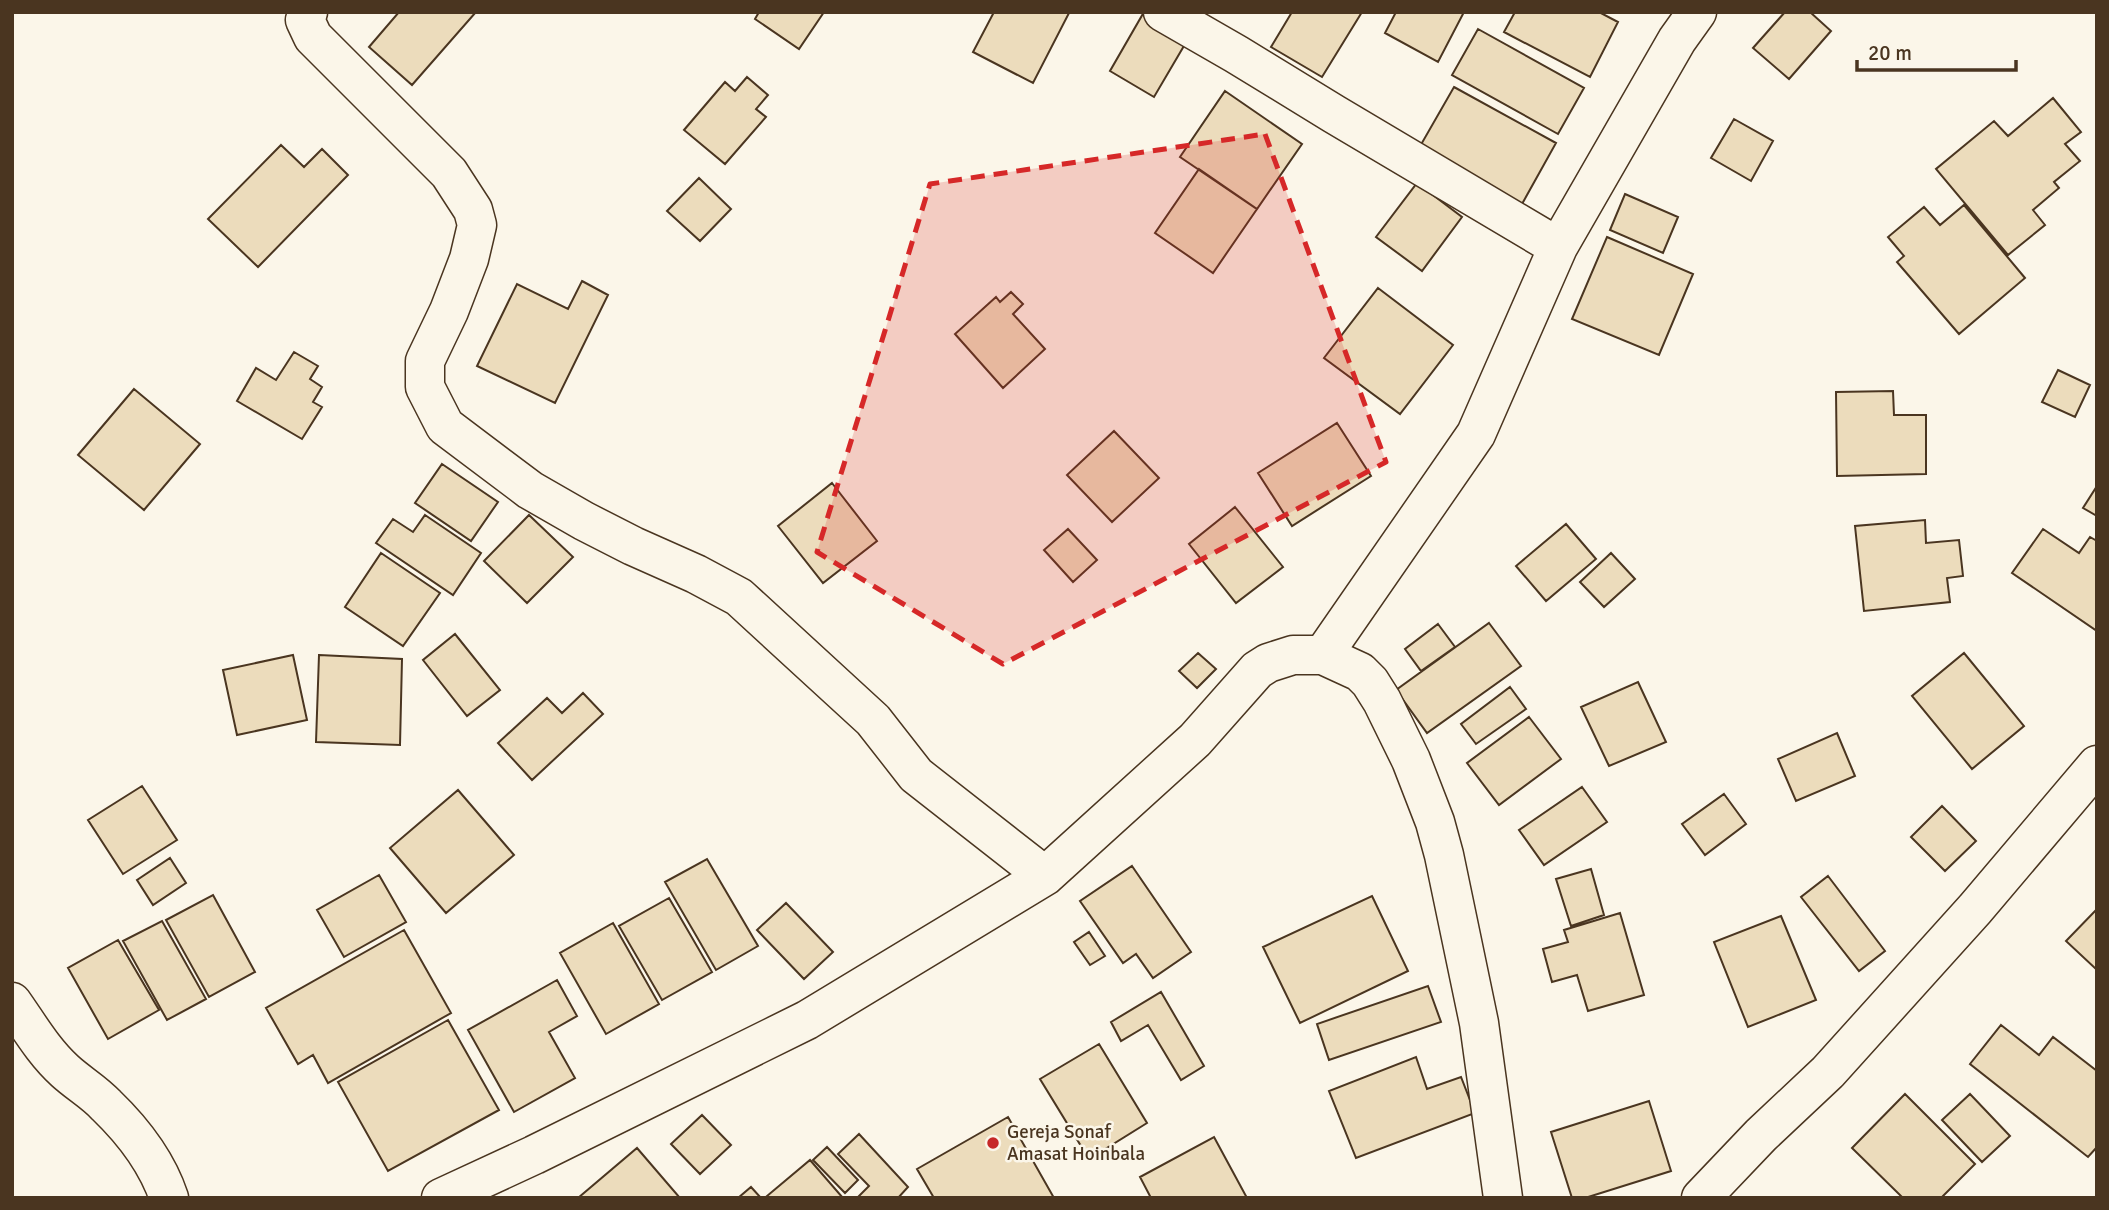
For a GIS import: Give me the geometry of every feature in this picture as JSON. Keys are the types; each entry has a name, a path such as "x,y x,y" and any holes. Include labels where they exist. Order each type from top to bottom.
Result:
{"street":[{"path":"308,12 305,20 313,37 449,173 473,210 477,225 469,259 449,311 425,361 425,387 445,426 530,489 584,521 696,573 739,597 873,720 916,775 1045,876"},
{"path":"1163,12 1559,247"},
{"path":"1322,654 1476,433 1559,247 1677,40 1697,12"},
{"path":"442,1198 807,1020 1045,876 1195,740 1257,670 1268,663 1293,655 1322,654 1360,672 1370,682 1411,760 1435,822 1479,1023 1503,1198"},
{"path":"1701,1198 1761,1135 1828,1072 1975,909 2097,765"},
{"path":"12,1002 46,1051 65,1072 106,1104 143,1146 169,1198"}],"highlighted area":[{"path":"1265,134 1386,462 1003,664 817,552 930,184"}],"building":[{"path":"399,12 476,12 412,85 369,47"},
{"path":"759,12 824,12 799,49 755,19"},
{"path":"994,12 1069,13 1033,83 973,52"},
{"path":"1144,12 1188,39 1154,97 1110,71"},
{"path":"1292,12 1362,12 1322,77 1271,47"},
{"path":"1396,12 1464,12 1438,62 1385,33"},
{"path":"1515,12 1599,12 1618,22 1590,77 1504,32"},
{"path":"1785,12 1810,12 1831,31 1789,79 1753,48"},
{"path":"1478,29 1584,88 1558,134 1452,75"},
{"path":"747,77 768,95 756,109 766,117 725,164 684,130 725,82 735,91"},
{"path":"1454,87 1556,143 1522,204 1419,148"},
{"path":"1225,91 1302,144 1257,209 1180,157"},
{"path":"2053,98 2081,132 2065,144 2080,161 2054,182 2059,188 2033,210 2045,225 2008,255 1936,169 1994,121 2008,136"},
{"path":"1734,119 1773,141 1751,181 1711,158"},
{"path":"281,145 304,167 322,149 348,175 258,267 208,219"},
{"path":"1199,169 1257,209 1213,273 1155,233"},
{"path":"699,178 731,209 700,241 667,211"},
{"path":"1417,183 1462,217 1422,271 1376,237"},
{"path":"1625,194 1678,217 1663,253 1610,230"},
{"path":"1964,205 2025,278 1959,334 1897,262 1904,256 1888,237 1924,207 1940,225"},
{"path":"1607,237 1693,274 1659,355 1572,319"},
{"path":"582,281 608,295 555,403 477,366 517,284 568,309"},
{"path":"1378,288 1453,345 1400,414 1324,358"},
{"path":"1011,292 1023,304 1013,314 1045,349 1003,388 955,334 996,297 1000,302"},
{"path":"294,352 318,366 310,379 322,387 313,402 322,407 302,439 237,401 256,368 276,380"},
{"path":"2058,370 2090,385 2075,417 2042,402"},
{"path":"134,389 200,444 144,510 78,455"},
{"path":"1893,391 1894,415 1926,415 1926,474 1837,476 1836,392"},
{"path":"1337,423 1371,476 1292,526 1258,473"},
{"path":"1114,431 1159,478 1112,522 1067,475"},
{"path":"442,464 498,502 471,541 415,503"},
{"path":"832,483 877,541 823,583 778,526"},
{"path":"2097,486 2097,516 2083,508"},
{"path":"1235,507 1283,567 1236,603 1189,544"},
{"path":"425,515 481,553 453,595 376,543 393,519 413,532"},
{"path":"529,515 573,557 527,603 484,561"},
{"path":"1925,520 1926,543 1959,540 1963,576 1947,578 1950,602 1864,611 1855,526"},
{"path":"1566,524 1596,559 1546,601 1516,566"},
{"path":"1068,529 1097,560 1073,582 1044,550"},
{"path":"2043,529 2079,553 2090,537 2097,541 2097,631 2012,573"},
{"path":"381,553 440,593 403,646 345,607"},
{"path":"1611,553 1635,579 1604,607 1580,582"},
{"path":"1489,623 1521,666 1427,733 1396,690"},
{"path":"1438,624 1455,647 1421,671 1405,649"},
{"path":"455,634 500,690 467,716 423,660"},
{"path":"1198,653 1216,669 1197,688 1179,671"},
{"path":"1964,653 2024,726 1972,769 1912,696"},
{"path":"293,655 307,720 237,735 223,670"},
{"path":"319,655 402,659 400,745 316,742"},
{"path":"1638,682 1666,742 1609,766 1581,707"},
{"path":"1510,687 1526,709 1476,744 1461,724"},
{"path":"583,693 603,714 532,780 498,743 547,698 562,713"},
{"path":"1529,717 1561,759 1499,805 1467,763"},
{"path":"1837,733 1855,776 1796,801 1778,759"},
{"path":"142,786 177,840 123,874 88,820"},
{"path":"1582,787 1607,822 1544,865 1519,830"},
{"path":"458,790 514,855 446,913 390,848"},
{"path":"1724,794 1746,824 1705,855 1682,824"},
{"path":"1942,806 1976,841 1945,871 1911,837"},
{"path":"170,858 186,883 153,905 137,880"},
{"path":"707,859 758,946 716,970 665,882"},
{"path":"1132,866 1191,952 1153,978 1136,954 1123,963 1080,901"},
{"path":"1591,869 1604,915 1571,926 1556,879"},
{"path":"379,875 406,922 344,957 317,910"},
{"path":"1828,876 1885,951 1859,971 1801,897"},
{"path":"213,895 255,972 209,997 166,920"},
{"path":"1372,896 1408,971 1300,1023 1263,947"},
{"path":"669,898 712,972 662,1000 619,926"},
{"path":"786,903 833,952 804,979 757,930"},
{"path":"2097,909 2097,970 2066,941"},
{"path":"1620,913 1644,995 1588,1011 1577,975 1552,982 1543,949 1568,942 1564,930"},
{"path":"1781,916 1816,1000 1748,1027 1714,942"},
{"path":"162,921 206,999 167,1020 123,941"},
{"path":"613,923 659,1004 606,1034 560,953"},
{"path":"404,930 451,1013 328,1083 313,1055 298,1064 266,1008"},
{"path":"1089,932 1105,956 1090,965 1074,942"},
{"path":"118,940 159,1010 108,1039 68,968"},
{"path":"557,980 577,1016 549,1032 575,1078 514,1112 468,1030"},
{"path":"1428,986 1441,1022 1329,1060 1317,1024"},
{"path":"1161,992 1204,1066 1181,1080 1148,1025 1121,1041 1111,1022"},
{"path":"448,1020 499,1110 388,1171 338,1082"},
{"path":"2001,1025 2039,1055 2053,1037 2097,1071 2097,1147 2088,1157 1970,1064"},
{"path":"1099,1044 1147,1123 1089,1159 1040,1079"},
{"path":"1416,1057 1427,1089 1461,1077 1475,1113 1356,1158 1329,1091"},
{"path":"1905,1094 1975,1164 1941,1198 1903,1198 1852,1148"},
{"path":"1970,1094 2010,1136 1982,1162 1942,1120"},
{"path":"1649,1101 1671,1171 1585,1198 1572,1198 1551,1132"},
{"path":"702,1115 731,1145 700,1174 671,1144"},
{"name":"Gereja Sonaf Amasat Hoinbala","path":"1008,1117 1054,1198 934,1198 917,1169"},
{"path":"859,1134 908,1187 898,1198 857,1198 869,1186 838,1154"},
{"path":"1214,1137 1247,1198 1151,1198 1140,1177"},
{"path":"827,1147 858,1180 845,1193 813,1160"},
{"path":"637,1148 680,1198 578,1198"},
{"path":"810,1160 843,1198 767,1196"},
{"path":"751,1187 761,1198 738,1198"}],"place":[{"name":"Gereja Sonaf Amasat Hoinbala","path":"993,1143"}]}
